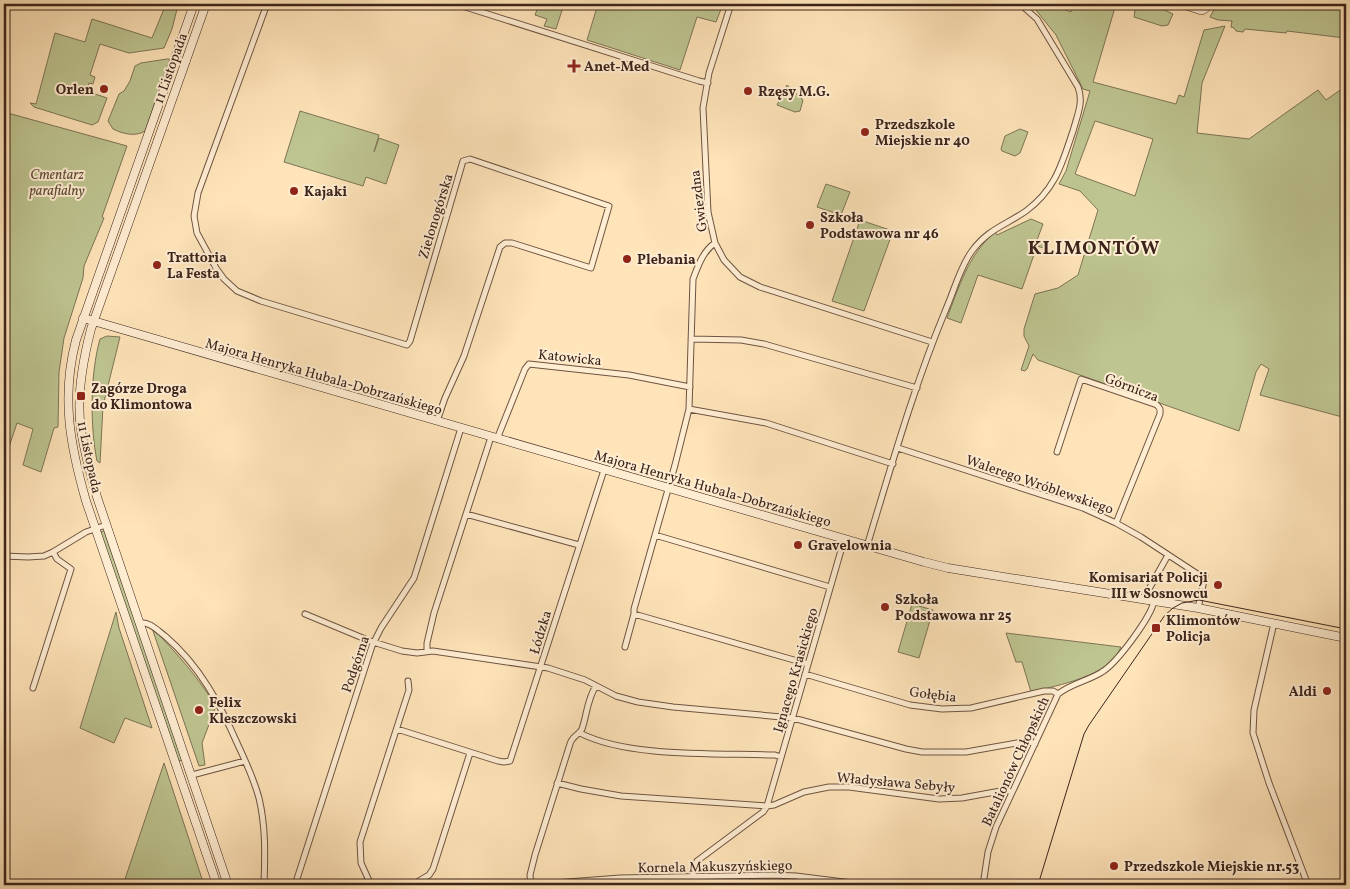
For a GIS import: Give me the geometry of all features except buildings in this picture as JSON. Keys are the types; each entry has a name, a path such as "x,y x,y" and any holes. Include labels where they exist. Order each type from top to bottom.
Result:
{"main road":[{"name":"11 Listopada","path":"194,4 83,318 73,353 68,413 76,465 94,529 217,885"},
{"name":"11 Listopada","path":"206,4 94,322 84,361 80,420 87,463 106,525 228,885"},
{"path":"1182,4 1194,10 1203,10 1211,4"},
{"path":"177,52 187,56"},
{"path":"145,142 155,146"},
{"path":"126,195 137,199"},
{"name":"Majora Henryka Hubala-Dobrzańskiego","path":"83,318 844,540 948,568 1198,608 1346,638"}],"street":[{"name":"Zielonogórska","path":"267,4 194,208 194,224 210,257 224,279 237,291 261,301 407,344 410,341 463,162 466,159 609,206 591,268 512,243 505,243 500,247 464,356 437,421"},
{"path":"456,4 708,83"},
{"name":"Gwiezdna","path":"731,4 718,44 703,108 704,162 708,212 715,243 724,260 740,277 750,283 932,342"},
{"path":"867,546 932,342 964,268 974,249 986,235 1025,212 1035,204 1054,182 1060,171 1079,110 1081,100 1078,87 1037,19 1020,4"},
{"path":"625,647 634,608 690,409 693,279 701,259 715,243"},
{"path":"692,339 741,340 764,344 917,388"},
{"name":"Katowicka","path":"494,438 524,369 528,364 537,363 628,375 690,387"},
{"name":"Górnicza","path":"1057,452 1081,380 1157,405 1160,409 1160,414 1116,523"},
{"path":"690,409 766,423 893,464"},
{"name":"Podgórna","path":"295,885 374,642 414,578 461,428"},
{"path":"427,651 434,613 466,514 494,438"},
{"name":"Walerego Wróblewskiego","path":"898,448 1083,508 1116,523 1199,575 1205,576 1198,608"},
{"name":"Łódzka","path":"397,729 498,761 510,760 604,470"},
{"path":"466,514 579,545"},
{"path":"4,567 5,556 34,557 53,552 79,536 106,525"},
{"path":"655,535 830,587"},
{"name":"Ignacego Krasickiego","path":"767,806 844,540"},
{"path":"33,688 71,569 57,559 53,552"},
{"path":"1145,599 1168,555"},
{"name":"Batalionów Chłopskich","path":"983,885 988,852 996,827 1058,694 1068,686 1100,673 1114,662 1151,611 1154,601"},
{"path":"305,614 374,642 410,652 427,651 541,668 572,676 627,699 673,708 793,718 922,752 966,752 1028,741 1035,744"},
{"path":"634,614 808,664"},
{"path":"139,623 144,622 153,626 182,651 195,666 223,711 259,798 266,836 264,885"},
{"path":"1274,623 1254,710 1253,733 1269,782 1308,885"},
{"name":"Gołębia","path":"805,674 910,705 942,710 971,708 1044,691 1053,691 1058,694"},
{"path":"371,885 361,863 360,842 409,690 408,681"},
{"path":"530,885 530,875 557,783 572,739 580,733 590,696 596,686"},
{"path":"580,733 617,745 655,750 781,756"},
{"path":"412,885 429,875 433,869 470,753"},
{"path":"192,775 245,761"},
{"path":"557,783 621,796 767,806"},
{"name":"Władysława Sebyły","path":"693,876 693,869 697,861 763,812 767,806 774,805 804,792 839,787 939,799 962,798 1006,790 1011,792"},
{"name":"Kornela Makuszyńskiego","path":"530,885 620,878 784,875 831,883 868,885"}],"green space":[{"path":"166,4 178,5 172,29 164,48 129,53 100,44 90,75 95,77 93,84 89,83 87,89 92,90 92,96 95,94 107,98 98,122 92,125 34,107 30,103 36,104 55,33 85,42 92,19 152,38"},
{"path":"539,4 564,4 556,29 544,26 547,19 535,15"},
{"path":"598,4 723,4 716,22 697,17 680,70 587,40"},
{"path":"1031,4 1051,4 1071,12 1075,4 1116,4 1093,82 1176,104 1179,95 1184,97 1204,30 1225,26 1202,83 1197,133 1249,139 1318,90 1326,100 1346,86 1346,418 1260,395 1269,369 1261,364 1256,372 1239,431 1038,360 1033,354 1027,369 1025,371 1021,370 1029,346 1024,336 1024,329 1035,294 1058,288 1078,275 1098,210 1080,191 1059,184 1066,171 1090,91 1083,89 1056,35","holes":["1095,121 1153,139 1135,196 1075,174"]},
{"path":"1117,4 1152,4 1173,14 1168,25 1162,26 1134,17 1135,10"},
{"path":"1217,4 1346,4 1346,41 1345,38 1287,31 1286,33 1245,29 1243,32 1236,31 1231,27 1232,21 1218,20 1210,17"},
{"path":"170,59 145,131 138,134 129,134 113,129 108,121 119,94 124,91 130,81 135,66 141,63"},
{"path":"787,85 803,100 800,111 795,112 777,105"},
{"path":"300,111 379,135 374,152 379,138 399,145 386,184 366,177 363,186 284,162"},
{"name":"Cmentarz parafialny","path":"4,112 127,146 102,217 104,218 84,266 83,278 64,338 59,372 58,427 54,428 41,472 23,465 33,429 17,423 4,462"},
{"path":"1020,129 1028,132 1020,153 1015,156 1002,151 1005,136"},
{"path":"826,184 850,192 841,215 817,207"},
{"path":"1031,219 1043,224 1037,240 1049,245 1047,249 1037,246 1022,289 978,275 961,323 947,318 965,272 986,241 995,232 997,235"},
{"path":"860,220 893,231 864,311 832,301"},
{"path":"107,336 120,337 103,406 100,463 97,461 93,433 92,400 94,368 100,339"},
{"path":"104,531 183,760 178,761 100,532"},
{"path":"912,604 933,610 919,658 898,652"},
{"path":"116,612 119,628 152,728 125,718 114,743 80,728"},
{"path":"152,628 186,665 216,706 202,743 205,765 199,766"},
{"path":"1006,633 1121,647 1106,666 1094,673 1068,683 1031,692 1022,662 1016,662"},
{"path":"164,763 204,885 123,885"}],"tram line":[{"path":"1038,885 1084,734 1165,615 1173,608 1182,603 1199,600 1346,629"},
{"path":"709,885 795,885"}],"place":[{"name":"Anet-Med","path":"574,66"},
{"name":"Orlen","path":"104,89"},
{"name":"Rzęsy M.G.","path":"748,91"},
{"name":"Przedszkole Miejskie nr 40","path":"865,132"},
{"name":"Kajaki","path":"294,191"},
{"name":"Szkoła Podstawowa nr 46","path":"810,225"},
{"name":"Plebania","path":"627,259"},
{"name":"Trattoria La Festa","path":"157,265"},
{"name":"Zagórze Droga do Klimontowa","path":"81,396"},
{"name":"Gravelownia","path":"798,545"},
{"name":"Komisariat Policji III w Sosnowcu","path":"1218,585"},
{"name":"Szkoła Podstawowa nr 25","path":"885,607"},
{"name":"Klimontów Policja","path":"1156,628"},
{"name":"Aldi","path":"1327,691"},
{"name":"Felix Kleszczowski","path":"199,710"},
{"name":"Przedszkole Miejskie nr.53","path":"1114,866"}],"district":[{"name":"KLIMONTÓW","path":"1094,247"}]}
